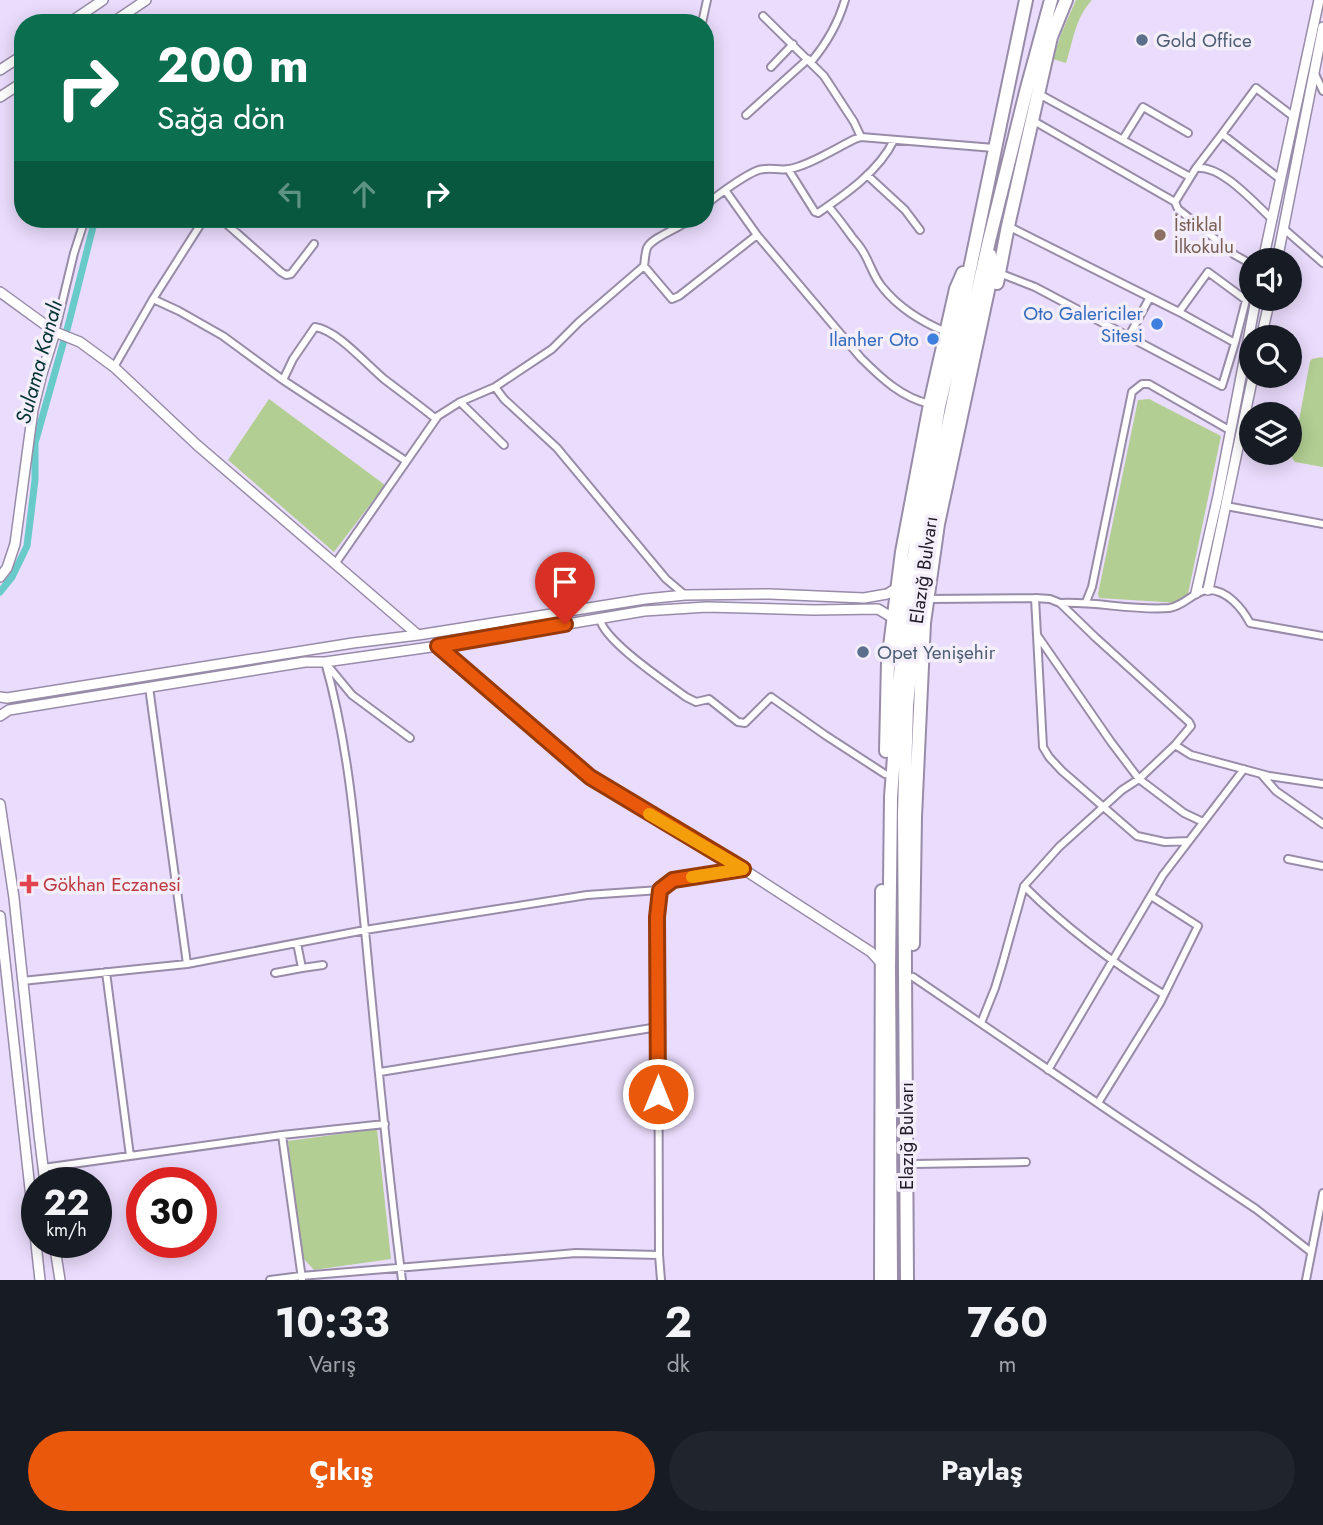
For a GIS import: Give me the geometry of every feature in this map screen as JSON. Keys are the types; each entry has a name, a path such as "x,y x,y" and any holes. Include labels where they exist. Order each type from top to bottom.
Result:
{"highway":[{"name":"Elazığ Bulvarı","path":"891,1280 891,797 905,608 939,405 956,336 1026,0"},
{"name":"Elazığ Bulvarı","path":"907,1280 904,814 907,705 918,594 931,506 989,241 1044,25 1053,0"},
{"path":"983,315 995,293 1051,37 1066,0"},
{"path":"915,1280 913,977 916,790 923,647 938,524 992,276 989,241"},
{"path":"881,1280 881,963 876,948 888,662 902,552 930,404 956,289 975,243"}],"main road":[{"path":"82,14 103,0"},
{"path":"125,14 146,0"},
{"path":"1266,248 1319,0"},
{"path":"1279,248 1323,27"},
{"path":"0,292 57,333 80,342 114,367 197,445 418,635"},
{"path":"1196,593 1254,311"},
{"path":"0,577 7,568 15,544 33,410 41,377 57,333"},
{"path":"1208,590 1251,388"},
{"path":"0,697 645,599 770,594 864,598 887,594 897,588"},
{"path":"0,706 0,715 9,710 149,687 305,662 325,662 438,646 644,611 707,607 878,609 893,618"},
{"path":"438,646 590,777 876,948"},
{"path":"0,804 14,898 43,1167"},
{"path":"0,916 40,1280"},
{"path":"57,1258 60,1280"}],"street":[{"path":"746,115 824,47 835,29 845,0"},
{"path":"763,16 824,76 862,137"},
{"path":"771,67 793,44"},
{"path":"1314,72 1323,91"},
{"path":"1175,202 1196,168 1256,88 1294,117"},
{"path":"1039,94 1190,177"},
{"path":"1123,139 1143,107 1188,132"},
{"path":"1032,120 1175,202 1178,209 1239,257"},
{"path":"1222,134 1280,179"},
{"path":"714,198 758,169 788,169 805,164 862,137 996,148"},
{"path":"788,169 818,213 867,175 888,153 894,140"},
{"path":"1196,168 1204,167 1227,179 1272,219"},
{"path":"867,175 905,210 920,230"},
{"path":"725,190 757,234 861,359 900,392 930,404"},
{"path":"828,206 840,218 863,251 874,275 887,293 903,309 946,332"},
{"path":"1008,226 1236,343"},
{"path":"57,333 82,228"},
{"path":"114,367 198,228"},
{"path":"232,228 286,275 291,274 314,244"},
{"path":"335,565 436,419 460,402 495,387 552,349 644,266 646,249 651,242 678,228"},
{"path":"1283,228 1323,263"},
{"path":"644,266 672,299 757,234"},
{"path":"999,273 1035,286 1222,386 1246,300 1208,272 1179,313"},
{"path":"153,299 222,336 405,461"},
{"path":"1129,335 1149,299"},
{"path":"283,380 314,327 320,328 343,342 436,419"},
{"path":"1086,602 1132,392 1142,384 1149,384 1230,431"},
{"path":"495,387 504,399 557,448 666,579 685,596"},
{"path":"460,402 504,445"},
{"path":"1226,506 1323,524"},
{"path":"1060,603 1086,602 1141,608 1172,608 1196,593 1208,590 1234,601 1250,623 1323,636"},
{"path":"1035,598 1043,747 1049,757 1137,836 1165,842 1189,841"},
{"path":"927,599 1035,598 1060,603 1189,722 1190,728 1139,779 1122,790 1059,847 1024,886 995,988 981,1023"},
{"path":"600,619 601,625 619,645 686,697 696,702 709,699 737,722 745,723 771,696 885,774"},
{"path":"1036,634 1139,779 1184,813 1203,822"},
{"path":"325,662 352,695 410,738"},
{"path":"325,662 335,696 355,820 402,1280"},
{"path":"149,687 187,964"},
{"path":"1175,745 1191,755 1261,774 1323,784"},
{"path":"1048,1070 1163,875 1244,769"},
{"path":"1261,774 1276,791 1323,824"},
{"path":"1289,859 1323,866"},
{"path":"22,981 187,964 365,930 587,895 660,890 673,880 743,869"},
{"path":"1024,886 1059,919 1112,961 1163,994"},
{"path":"660,890 657,917 660,1280"},
{"path":"1098,1103 1160,1003 1198,926 1151,896"},
{"path":"297,943 302,968"},
{"path":"275,973 323,965"},
{"path":"106,972 130,1156"},
{"path":"913,977 1256,1209 1311,1252"},
{"path":"380,1072 658,1027"},
{"path":"50,1167 282,1135 385,1124"},
{"path":"282,1135 302,1278"},
{"path":"914,1164 1026,1162"},
{"path":"1306,1280 1323,1193"},
{"path":"270,1280 576,1253 659,1255"}],"green space":[{"path":"1076,0 1092,0 1078,22 1066,63 1053,59"},
{"path":"1323,358 1323,467 1302,463 1302,404 1312,359"},
{"path":"269,399 385,485 334,552 228,460"},
{"path":"1149,399 1221,436 1188,594 1179,603 1099,598 1098,594 1138,400"},
{"path":"377,1129 391,1259 314,1270 302,1257 288,1141"}],"waterway":[{"name":"Sulama Kanalı","path":"0,592 12,577 27,546 35,480 35,443 93,228"}],"slow traffic":[{"path":"649,814 743,869 692,877"}],"place":[{"name":"Gold Office","path":"1142,40"},
{"name":"İstiklal İlkokulu","path":"1160,235"},
{"name":"Oto Galericiler Sitesi","path":"1157,324"},
{"name":"Ilanher Oto","path":"933,339"},
{"name":"Opet Yenişehir","path":"863,652"},
{"name":"Gökhan Eczanesi","path":"29,884"}],"route":[{"path":"565,624 438,646 590,777 743,869 673,880 660,890 657,917 658,1094"}]}
